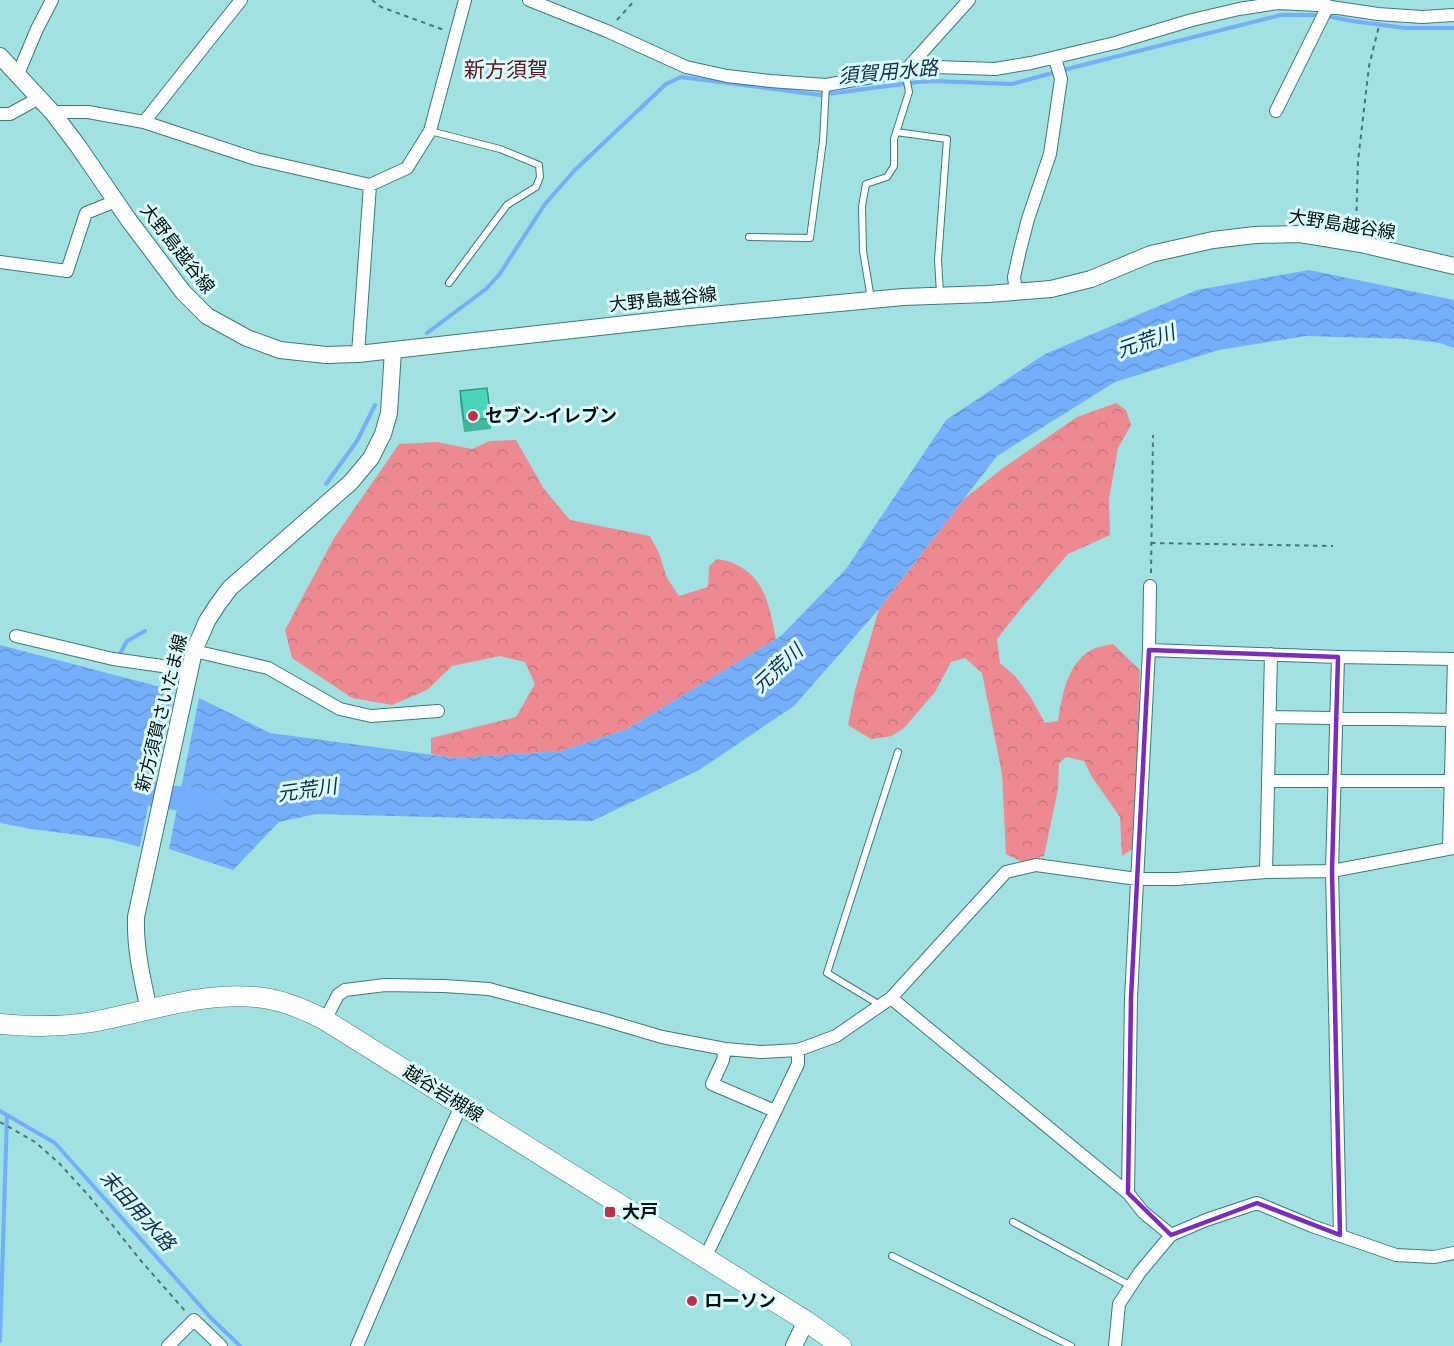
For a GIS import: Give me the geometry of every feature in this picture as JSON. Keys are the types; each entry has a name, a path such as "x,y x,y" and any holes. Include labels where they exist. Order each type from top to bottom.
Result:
{"main road":[{"name":"大野島越谷線","path":"0,56 53,113 183,292 207,316 247,338 280,350 326,355 358,354 669,319 871,300 1051,289 1090,279 1151,255 1213,240 1255,235 1300,234 1356,243 1454,266"},
{"name":"新方須賀さいたま線","path":"149,1010 135,937 136,917 194,651 207,621 230,588 351,482 371,458 383,434 389,413 393,351"},
{"name":"越谷岩槻線","path":"0,1024 53,1027 91,1022 205,998 233,996 258,997 303,1009 326,1020 806,1321 841,1346"},
{"path":"794,1346 806,1321"}],"street":[{"path":"18,74 52,0"},
{"path":"144,122 241,0"},
{"path":"53,113 88,112 144,122 256,159 370,185 407,168 430,131 465,0"},
{"path":"529,0 607,31 686,67 825,88 936,68 995,69 1031,63 1115,43 1192,20 1278,3 1324,13 1422,17 1454,15"},
{"path":"905,75 969,0"},
{"path":"1276,111 1324,13"},
{"path":"1016,292 1014,277 1020,250 1052,144 1061,79 1055,57"},
{"path":"0,114 10,114 39,98"},
{"path":"358,354 370,185"},
{"path":"0,262 67,271 86,213 116,201"},
{"path":"1128,1193 1131,1008 1149,650 1150,586"},
{"path":"16,636 189,675"},
{"path":"326,1020 338,995 345,990 385,985 489,989 662,1037 725,1049 761,1052 798,1050 836,1036 886,1001 1006,872 1036,865 1137,879 1177,879 1266,872 1332,872 1452,848 1454,659 1149,650"},
{"path":"194,651 268,668 340,709 371,716 438,711"},
{"path":"1266,872 1271,654"},
{"path":"1338,657 1332,872 1340,1235"},
{"path":"1270,717 1453,720"},
{"path":"1268,781 1453,781"},
{"path":"886,1001 1128,1193 1143,1212 1171,1235"},
{"path":"725,1049 723,1060 712,1084 775,1112"},
{"path":"705,1258 798,1064 798,1050"},
{"path":"357,1346 461,1106"},
{"path":"1115,1346 1119,1304 1140,1272 1171,1235 1206,1220 1257,1203 1312,1226 1396,1255 1434,1257 1454,1253"},
{"path":"168,1346 194,1320 221,1346"}],"lane":[{"path":"871,300 863,250 862,206 866,184 887,177 894,166 894,139 909,92 905,75"},
{"path":"749,237 810,238 823,141 825,88"},
{"path":"430,131 500,148 539,165 540,177 536,187 507,205 449,283"},
{"path":"896,132 947,139 938,260 940,296"},
{"path":"886,1001 827,974 898,752"},
{"path":"1012,1221 1131,1286"},
{"path":"892,1256 1071,1346"}],"path":[{"path":"372,0 381,7 415,21 456,34"},
{"path":"607,31 635,0"},
{"path":"1356,243 1358,161 1369,66 1378,29"},
{"path":"1150,586 1153,435"},
{"path":"1151,543 1333,546"},
{"path":"0,1122 34,1142 59,1163 89,1196 141,1262 194,1320"}],"highlighted area":[{"path":"1149,650 1338,657 1332,871 1340,1235 1257,1203 1171,1235 1128,1193 1131,998"}],"green space":[{"path":"1116,403 1126,410 1131,425 1118,448 1109,499 1110,535 1068,554 997,639 1000,663 1015,676 1030,696 1045,723 1058,721 1064,689 1072,669 1086,653 1095,648 1113,644 1140,670 1134,848 1122,856 1120,817 1092,777 1084,761 1066,757 1059,763 1058,789 1044,856 1022,862 1006,854 1002,774 982,673 965,658 951,662 935,692 904,728 892,736 871,739 848,725 855,690 879,609 964,499 1003,468 1077,417"},
{"path":"516,440 544,489 570,520 650,536 659,553 667,578 679,596 708,587 709,566 717,559 733,563 745,570 754,577 765,596 776,639 627,729 561,751 456,758 431,754 431,738 516,717 535,684 525,662 500,656 452,666 427,690 392,705 352,698 292,658 285,630 334,538 399,444 437,442 472,449 490,441"}],"water":[{"path":"1309,270 1454,300 1454,348 1440,343 1408,339 1306,336 1219,350 1115,382 997,456 879,609 794,706 699,770 592,821 316,814 279,822 233,870 169,849 199,698 270,733 456,758 561,751 627,729 781,636 846,569 946,420 1045,354 1197,290"},
{"path":"0,645 176,691 144,848 110,839 0,823"}],"pier":[{"path":"173,687 178,690 145,851 139,850"}],"building":[{"path":"487,388 491,418 464,421 460,391"}],"waterway":[{"name":"須賀用水路","path":"427,333 486,289 499,275 545,204 575,170 666,84 681,77 820,95 934,81 1012,84 1281,15 1319,15"},
{"name":"須賀用水路","path":"1327,16 1405,28 1454,28"},
{"name":"須賀用水路","path":"326,484 357,441 375,405"},
{"name":"須賀用水路","path":"121,652 127,641 145,631"},
{"name":"元荒川","path":"139,791 158,796 211,802"},
{"name":"末田用水路","path":"0,1111 55,1143 212,1319 240,1346"},
{"path":"0,1341 7,1115"}],"place":[{"name":"セブン-イレブン","path":"473,416"},
{"name":"大戸","path":"610,1212"},
{"name":"ローソン","path":"692,1301"}],"district":[{"name":"新方須賀","path":"506,70"}]}
